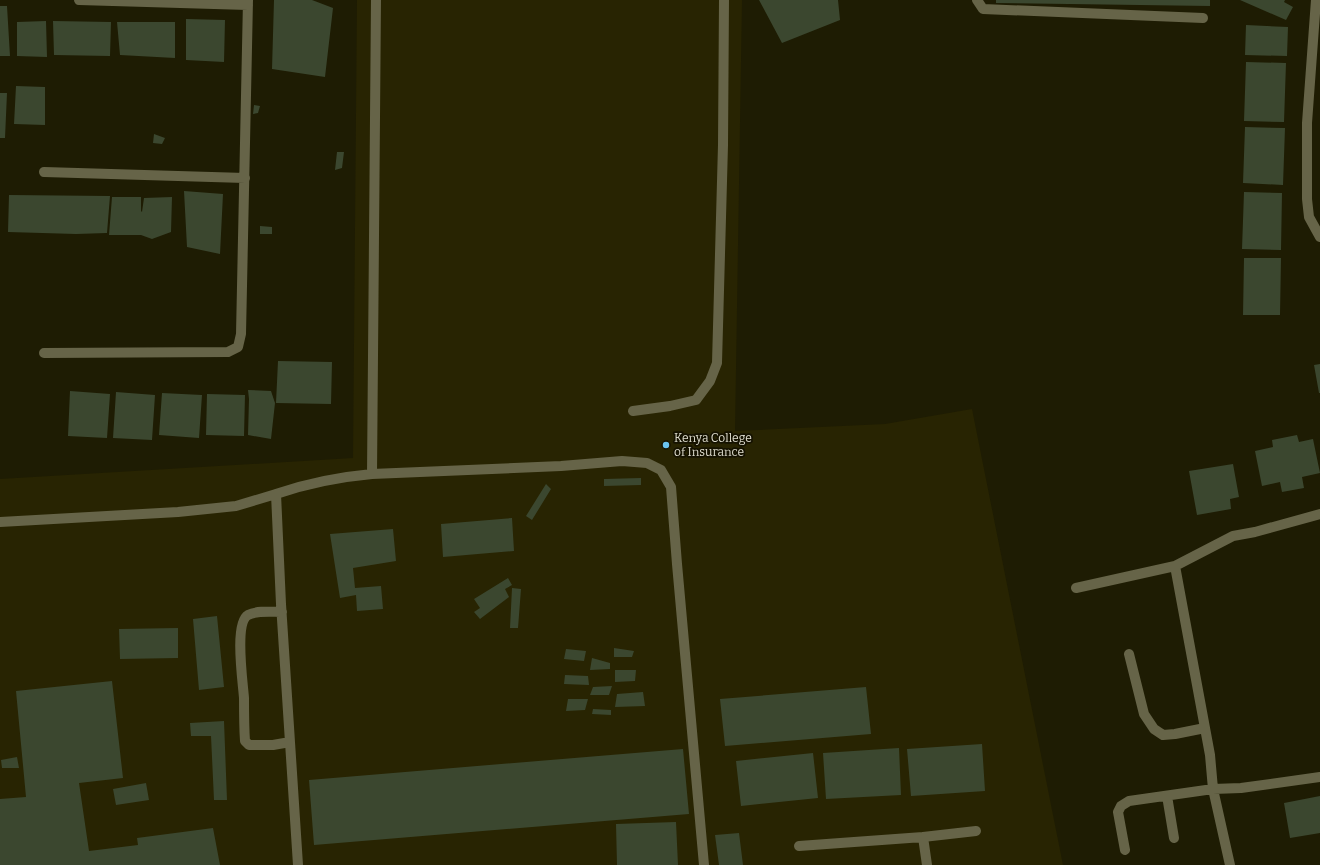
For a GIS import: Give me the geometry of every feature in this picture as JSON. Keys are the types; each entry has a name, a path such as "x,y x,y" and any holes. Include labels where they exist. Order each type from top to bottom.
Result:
{"street":[{"path":"44,353 228,352 238,347 241,334 248,3 79,0"},
{"path":"372,474 376,0"},
{"path":"633,411 670,406 696,400 710,381 717,363 724,145 724,0"},
{"path":"977,0 983,9 1203,18"},
{"path":"1316,0 1318,11 1307,122 1307,199 1309,217 1320,237"},
{"path":"44,172 245,178"},
{"path":"0,522 186,511 236,506 302,485 347,476 372,474 561,466 622,461 646,463 661,470 671,487 704,865"},
{"path":"276,494 298,865"},
{"path":"1076,588 1175,566 1234,536 1255,532 1320,514"},
{"path":"1175,566 1210,755 1213,789 1230,865"},
{"path":"282,612 257,613 248,615 243,621 239,648 243,683 245,741 248,745 290,742"},
{"path":"1129,654 1144,714 1154,729 1164,735 1205,728"},
{"path":"1125,850 1118,812 1121,806 1129,801 1213,789 1241,788 1320,777"},
{"path":"1167,796 1174,838"},
{"path":"799,846 923,837 976,831"},
{"path":"923,837 927,865"}],"shaded area":[{"name":"Kenya College of Insurance","path":"357,0 742,0 735,431 885,424 972,409 1063,865 0,865 0,479 353,458"}],"building":[{"path":"274,0 312,0 333,8 325,77 272,69"},
{"path":"759,0 838,0 840,20 782,43"},
{"path":"996,0 1210,0 1210,6 996,3"},
{"path":"1240,0 1285,0 1284,2 1293,7 1286,20"},
{"path":"0,6 7,6 10,56 0,56"},
{"path":"186,19 225,20 224,62 186,60"},
{"path":"46,21 47,57 17,56 17,22"},
{"path":"53,21 111,22 110,56 54,55"},
{"path":"117,22 175,22 175,58 120,55"},
{"path":"1246,25 1288,27 1287,56 1245,55"},
{"path":"1246,62 1286,63 1284,122 1244,121"},
{"path":"16,86 45,87 45,125 14,124"},
{"path":"0,93 7,93 5,138 0,138"},
{"path":"254,105 260,106 258,113 253,114"},
{"path":"1245,127 1285,128 1283,185 1243,183"},
{"path":"154,134 165,138 162,144 153,143"},
{"path":"337,152 344,152 342,168 335,170"},
{"path":"184,191 223,194 220,254 187,247"},
{"path":"1244,192 1282,193 1281,250 1242,249"},
{"path":"9,195 110,196 107,233 76,234 8,232"},
{"path":"112,197 141,197 142,212 144,198 172,197 171,232 152,239 141,235 109,235"},
{"path":"260,226 272,227 272,234 260,234"},
{"path":"1244,258 1281,258 1280,315 1243,315"},
{"path":"278,361 332,362 331,404 276,403"},
{"path":"1320,364 1320,393 1319,393 1314,365"},
{"path":"248,390 271,391 275,403 271,439 248,435"},
{"path":"70,391 110,394 107,438 68,436"},
{"path":"116,392 155,395 152,440 113,438"},
{"path":"162,393 202,395 199,438 159,435"},
{"path":"207,394 245,395 244,436 206,435"},
{"path":"1297,435 1299,442 1313,439 1320,473 1302,477 1304,488 1282,492 1280,482 1262,486 1255,451 1273,447 1272,440"},
{"path":"1233,464 1239,497 1230,499 1231,509 1197,515 1189,471"},
{"path":"641,478 641,485 604,486 604,479"},
{"path":"546,484 551,489 532,520 526,516"},
{"path":"512,518 514,551 443,557 441,524"},
{"path":"393,529 396,561 353,568 355,588 381,586 383,609 357,611 356,595 340,598 330,534"},
{"path":"508,578 512,585 505,589 509,597 480,619 474,612 480,608 474,599"},
{"path":"512,588 521,589 518,628 510,628"},
{"path":"217,616 224,687 199,690 193,619"},
{"path":"178,628 178,658 120,659 119,629"},
{"path":"614,648 634,651 632,657 614,657"},
{"path":"566,649 586,651 584,661 564,659"},
{"path":"592,658 610,663 610,669 590,670"},
{"path":"615,670 636,670 635,681 615,682"},
{"path":"565,675 588,676 589,685 564,684"},
{"path":"112,681 123,778 79,783 89,851 138,845 137,838 213,828 220,865 0,865 0,799 26,797 16,691"},
{"path":"612,686 609,695 590,695 593,687"},
{"path":"866,687 871,734 725,746 720,699"},
{"path":"643,692 645,706 615,707 617,694"},
{"path":"568,699 588,699 585,710 566,711"},
{"path":"593,709 611,710 611,715 592,714"},
{"path":"224,721 227,800 214,800 211,736 191,736 190,723"},
{"path":"982,744 985,791 911,796 907,749"},
{"path":"899,748 901,795 826,799 823,753"},
{"path":"683,749 689,814 314,845 309,780"},
{"path":"813,753 818,798 741,806 736,761"},
{"path":"17,757 19,768 2,768 1,760"},
{"path":"146,783 149,800 116,805 113,789"},
{"path":"1320,796 1320,833 1290,838 1284,803"},
{"path":"676,822 678,865 617,865 616,824"},
{"path":"739,833 743,865 719,865 715,835"}],"place":[{"name":"Kenya College of Insurance","path":"666,445"}]}
